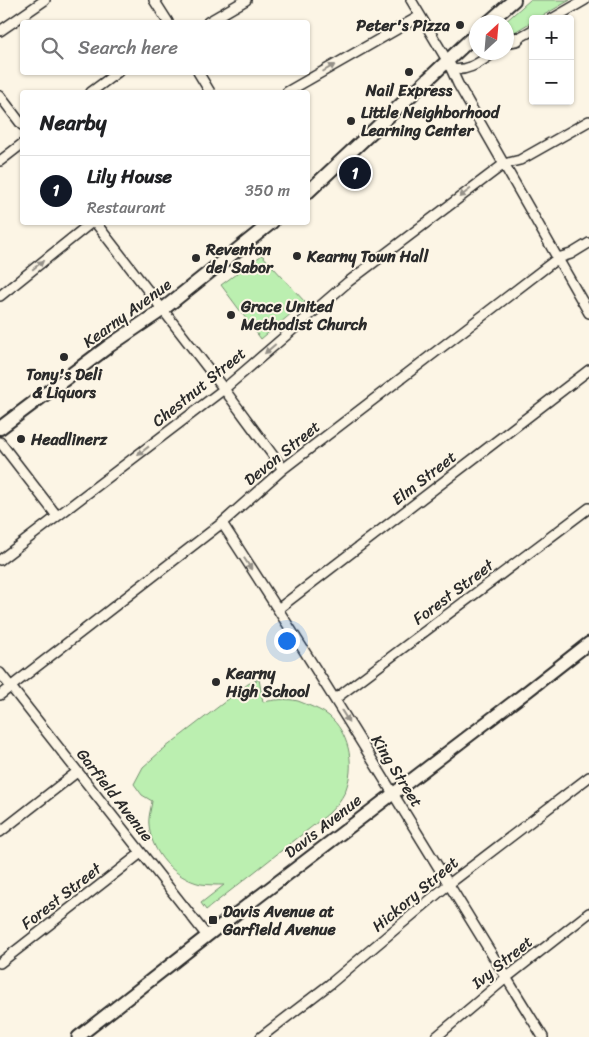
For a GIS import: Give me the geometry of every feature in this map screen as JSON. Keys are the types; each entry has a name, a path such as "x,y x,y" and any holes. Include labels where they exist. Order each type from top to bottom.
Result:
{"main road":[{"path":"498,15 514,0"},
{"path":"310,190 469,41"},
{"name":"Kearny Avenue","path":"0,428 109,346 162,310 268,225"}],"street":[{"path":"0,30 45,0"},
{"path":"154,0 167,20"},
{"path":"211,20 246,0"},
{"path":"411,0 452,69 460,71 468,69 482,60"},
{"path":"559,15 585,0"},
{"path":"290,90 420,16"},
{"path":"514,40 529,32"},
{"path":"448,62 458,84 589,313"},
{"path":"94,90 114,75"},
{"path":"200,75 209,90"},
{"path":"0,96 20,122"},
{"name":"Chestnut Street","path":"0,560 224,389 348,282 504,164 520,160 589,121"},
{"path":"0,161 20,146"},
{"path":"0,296 90,225"},
{"path":"96,225 224,389 283,469"},
{"name":"Devon Street","path":"0,696 222,523 283,469 558,258 571,254 589,243"},
{"name":"Elm Street","path":"278,609 589,370"},
{"path":"0,442 57,516"},
{"name":"Forest Street","path":"335,699 589,508"},
{"name":"King Street","path":"222,523 335,699 542,1037"},
{"name":"Davis Avenue","path":"78,1037 392,793 589,643"},
{"name":"Garfield Avenue","path":"0,673 207,936"},
{"path":"0,832 77,772"},
{"name":"Hickory Street","path":"261,1037 330,984 449,884 589,777"},
{"name":"Forest Street","path":"0,963 141,853"},
{"name":"Ivy Street","path":"436,1037 506,978 589,913"}],"green space":[{"path":"530,0 570,0 544,15 529,15 529,23 514,32 513,15"},
{"path":"262,255 305,302 261,339 221,285"},
{"path":"259,679 263,702 285,699 298,701 316,708 336,723 348,748 350,758 349,777 342,798 328,814 206,910 201,903 224,885 201,884 191,881 173,870 154,845 149,825 152,801 142,795 134,784 143,767 161,751 248,684"}],"place":[{"name":"Peter's Pizza","path":"460,25"},
{"name":"Nail Express","path":"409,72"},
{"name":"Little Neighborhood Learning Center","path":"351,121"},
{"name":"Lily House","path":"355,173"},
{"name":"Kearny Town Hall","path":"297,256"},
{"name":"Reventon del Sabor","path":"196,258"},
{"name":"Grace United Methodist Church","path":"231,315"},
{"name":"Tony's Deli & Liquors","path":"64,357"},
{"name":"Headlinerz","path":"21,439"},
{"name":"Kearny High School","path":"216,682"},
{"name":"Davis Avenue at Garfield Avenue","path":"213,920"}]}
